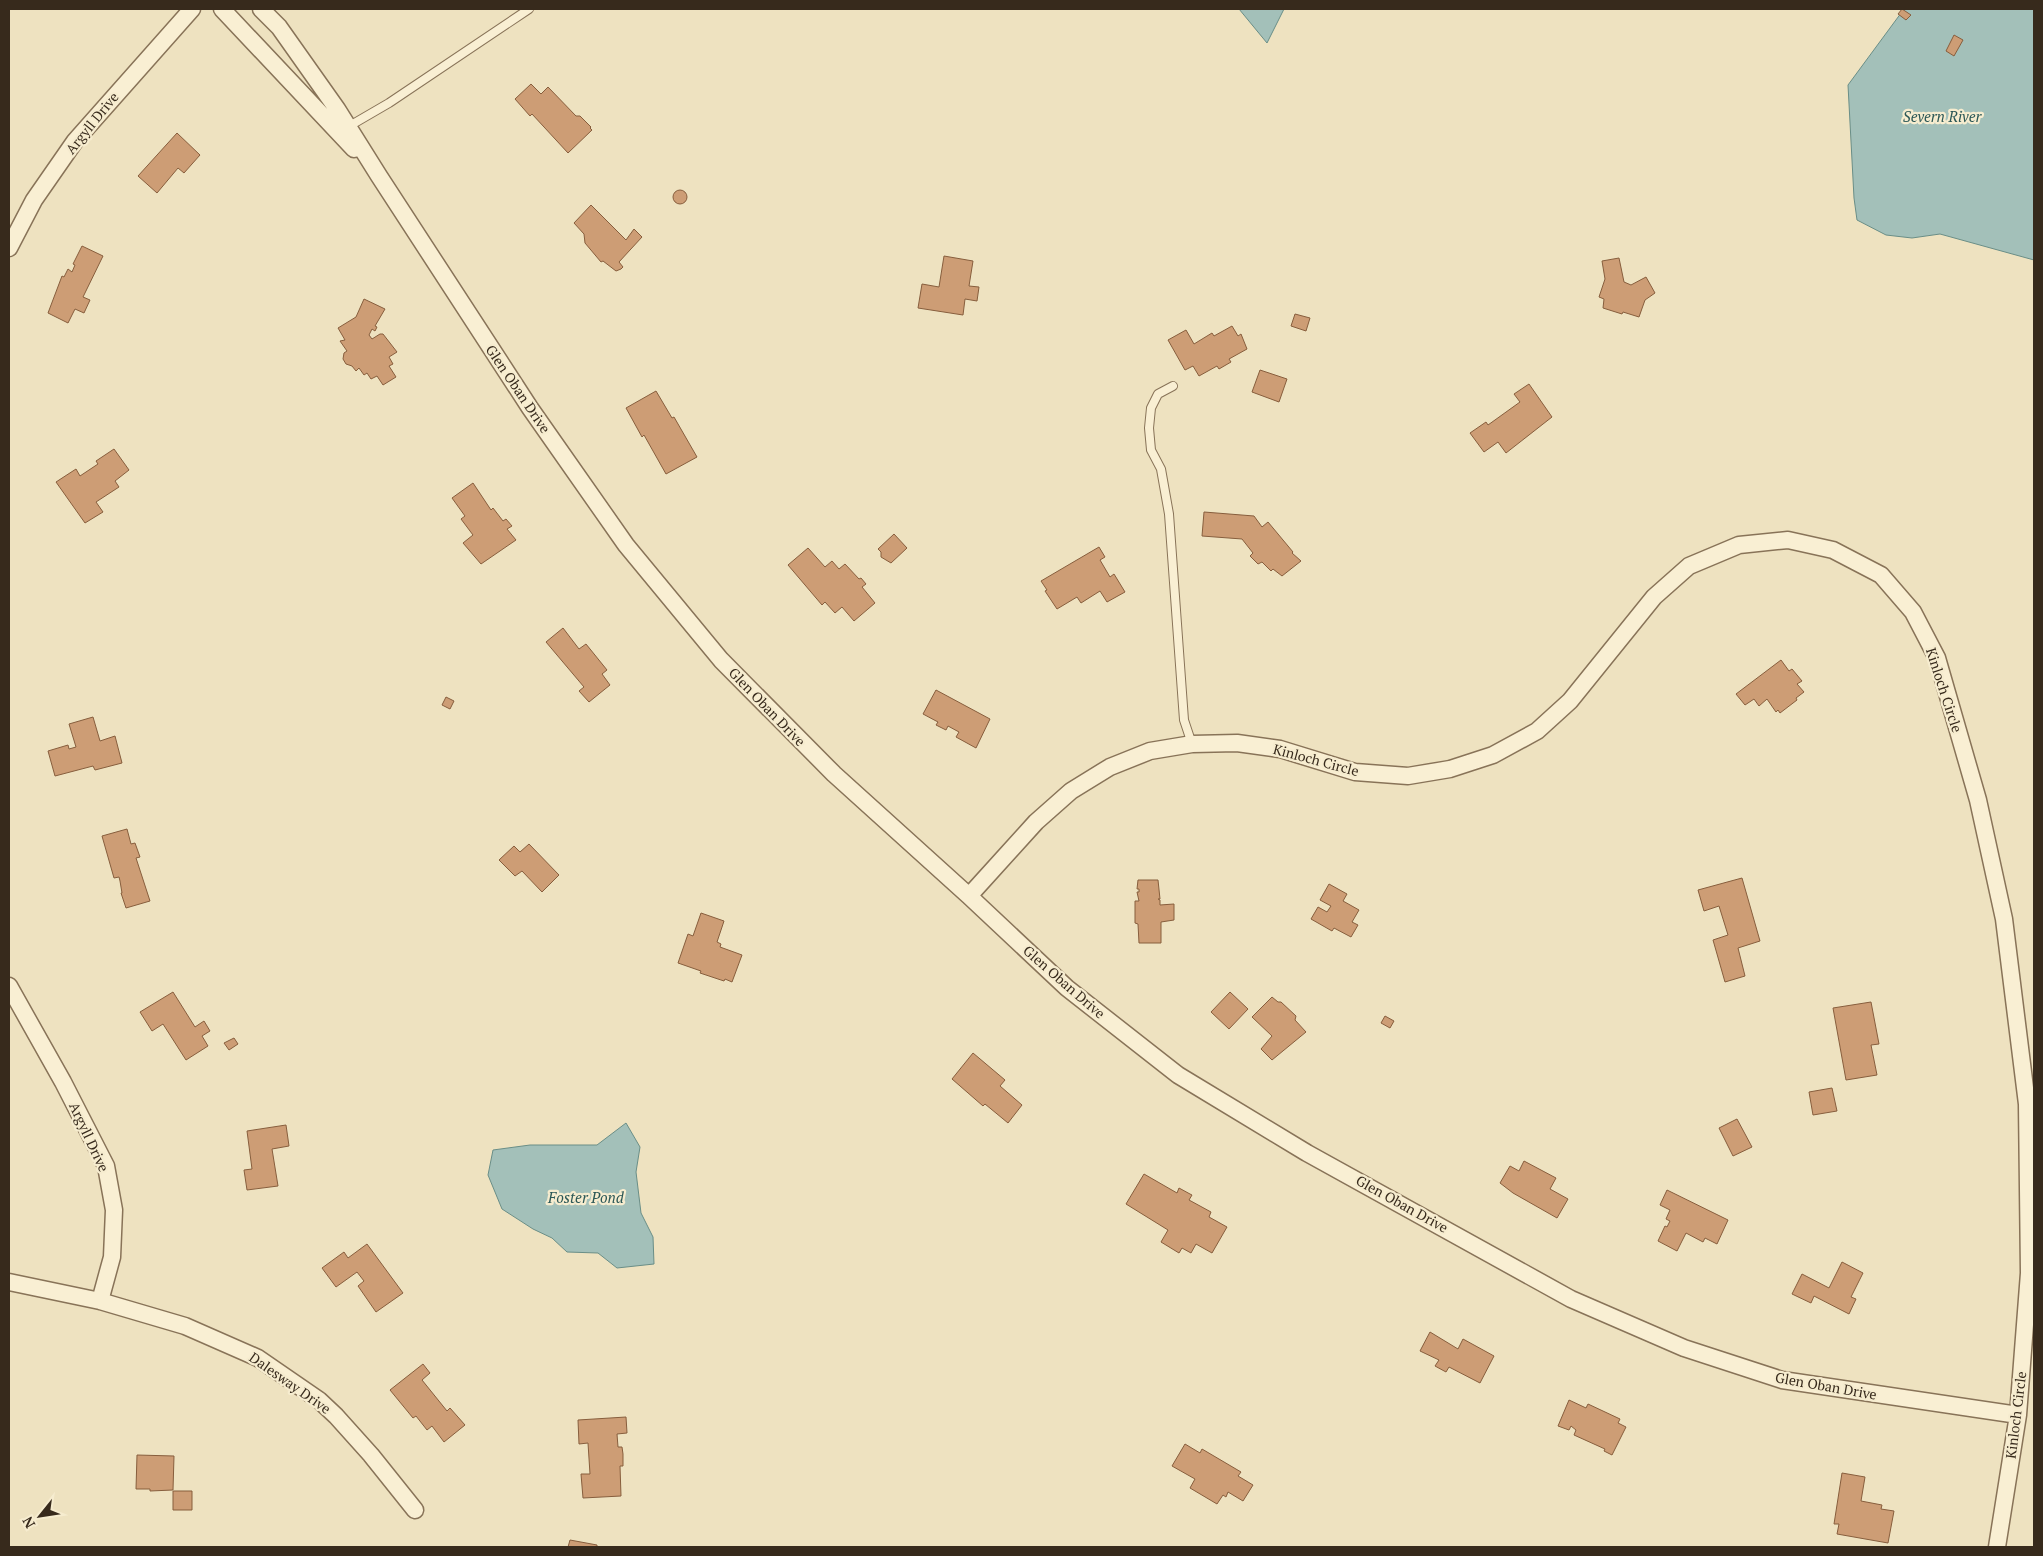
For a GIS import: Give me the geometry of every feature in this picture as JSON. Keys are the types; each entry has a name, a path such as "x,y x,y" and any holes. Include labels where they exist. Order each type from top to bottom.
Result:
{"street":[{"name":"Argyll Drive","path":"9,248 34,200 76,141 192,9"},
{"name":"Glen Oban Drive","path":"222,9 343,130"},
{"name":"Glen Oban Drive","path":"261,9 278,27 343,130 379,176 530,408 626,545 721,660 768,708 834,774 1067,988 1178,1075 1307,1153 1571,1298 1684,1348 1782,1380 2018,1415"},
{"name":"Kinloch Circle","path":"969,896 1036,822 1071,791 1110,767 1150,751 1192,744 1237,743 1280,749 1355,772 1408,776 1450,769 1492,755 1537,731 1570,701 1654,597 1689,566 1739,545 1788,540 1833,550 1881,575 1913,612 1937,658 1978,800 2004,919 2027,1104 2029,1273 2018,1415 1997,1547"},
{"name":"Argyll Drive","path":"9,986 63,1082 106,1166 114,1210 112,1258 100,1301"},
{"name":"Dalesway Drive","path":"9,1282 100,1301 185,1326 258,1358 319,1400 336,1416 371,1455 414,1510"}],"lane":[{"path":"343,130 389,103 529,9"},
{"path":"1172,386 1158,394 1151,408 1149,428 1151,450 1160,470 1169,514 1184,720 1192,744"}],"water":[{"path":"1239,9 1284,9 1267,43"},
{"name":"Severn River","path":"1904,9 2034,9 2034,260 1940,234 1912,238 1886,235 1857,220 1854,198 1848,85"},
{"name":"Foster Pond","path":"626,1123 640,1147 636,1172 641,1213 653,1237 654,1264 617,1268 598,1253 567,1252 552,1238 533,1229 502,1209 488,1175 493,1150 530,1145 597,1145"}],"building":[{"path":"1902,9 1911,15 1906,20 1898,14"},
{"path":"1954,35 1963,40 1954,56 1946,51"},
{"path":"531,84 541,94 548,87 576,116 580,116 591,127 592,130 568,153 532,114 530,116 515,99"},
{"path":"177,133 200,155 184,173 178,168 157,193 138,176"},
{"path":"680,190 685,192 687,197 685,202 680,204 675,202 673,197 675,192"},
{"path":"591,205 626,240 634,229 642,237 619,262 623,267 621,269 616,271 603,261 601,262 585,243 584,234 574,223"},
{"path":"82,246 103,256 83,297 90,300 84,313 75,309 68,323 48,313 62,276 64,277 68,269 72,272 75,265 73,264"},
{"path":"944,256 973,261 969,286 979,287 977,301 965,299 963,315 918,308 922,284 939,287"},
{"path":"1619,258 1624,282 1631,285 1646,277 1655,293 1645,300 1639,317 1603,308 1604,299 1599,297 1605,279 1602,261"},
{"path":"364,299 385,309 375,326 377,327 375,331 372,329 369,335 372,339 383,334 397,352 389,357 393,364 389,366 396,377 383,385 377,376 371,379 367,373 364,375 359,368 356,371 352,366 346,364 343,359 344,353 347,351 340,341 345,340 338,328 356,317"},
{"path":"1295,314 1310,318 1306,331 1291,326"},
{"path":"1232,326 1238,336 1241,334 1247,349 1229,359 1231,362 1219,369 1217,366 1199,376 1193,366 1185,370 1168,340 1186,330 1194,344 1212,333 1214,336"},
{"path":"1260,370 1287,379 1279,402 1252,392"},
{"path":"1529,384 1552,417 1506,453 1498,442 1484,452 1470,433 1486,422 1488,425 1520,402 1514,394"},
{"path":"656,391 672,418 674,417 697,457 666,474 626,408"},
{"path":"114,449 129,470 115,481 119,487 96,502 103,512 85,523 56,482 76,469 80,476 98,464 96,461"},
{"path":"473,483 491,510 493,508 503,521 506,519 512,526 507,529 516,540 481,564 463,543 473,535 461,519 465,516 452,498"},
{"path":"1204,512 1254,516 1262,527 1268,522 1292,553 1301,561 1282,576 1273,569 1271,571 1262,562 1258,564 1250,556 1253,553 1242,539 1202,536"},
{"path":"894,534 907,548 891,563 881,557 881,552 878,549"},
{"path":"1099,547 1105,557 1100,560 1110,577 1114,574 1125,592 1107,602 1100,591 1081,603 1077,597 1057,609 1041,581"},
{"path":"808,548 825,567 832,561 839,569 845,564 866,584 862,587 875,603 854,621 842,607 835,613 825,602 822,605 788,565"},
{"path":"563,628 579,649 586,644 607,670 602,674 610,685 589,702 579,691 584,687 546,642"},
{"path":"1781,660 1789,671 1792,669 1802,681 1797,684 1804,692 1780,713 1778,710 1776,712 1767,699 1759,706 1754,699 1745,705 1736,694"},
{"path":"936,690 990,719 976,748 956,737 959,732 948,726 946,730 936,725 938,722 923,714"},
{"path":"446,697 454,701 450,709 442,705"},
{"path":"93,717 100,741 115,736 122,763 95,770 93,766 55,776 48,751 68,745 69,749 76,747 69,724"},
{"path":"127,829 131,844 135,843 140,857 136,858 150,901 126,908 121,893 119,877 114,878 102,836"},
{"path":"529,844 559,875 542,892 522,871 515,876 499,860 514,846 520,852"},
{"path":"1742,878 1760,941 1738,948 1745,976 1725,982 1713,940 1728,935 1719,906 1704,911 1698,890"},
{"path":"1138,880 1158,880 1160,899 1158,899 1160,900 1160,905 1174,904 1174,920 1161,922 1161,943 1139,943 1138,924 1135,923 1135,901 1139,901 1137,892 1139,892 1139,889 1137,889"},
{"path":"1329,884 1347,894 1343,901 1359,910 1352,922 1358,925 1351,937 1334,928 1332,931 1311,919 1318,907 1327,912 1331,906 1320,900"},
{"path":"701,913 724,921 717,942 721,944 720,947 742,955 732,982 700,973 701,971 678,963 688,934 693,936"},
{"path":"173,992 195,1027 204,1021 210,1031 202,1036 208,1046 186,1060 163,1024 152,1031 140,1012"},
{"path":"1230,992 1248,1009 1229,1029 1211,1012"},
{"path":"1272,997 1281,1002 1296,1016 1295,1020 1306,1032 1272,1060 1261,1049 1272,1036 1252,1017"},
{"path":"1871,1002 1879,1044 1871,1045 1877,1075 1846,1080 1833,1008"},
{"path":"1385,1016 1394,1021 1390,1028 1381,1023"},
{"path":"234,1038 238,1044 229,1050 224,1043"},
{"path":"973,1053 1005,1080 1000,1086 1022,1105 1008,1123 985,1104 983,1106 952,1079"},
{"path":"1832,1088 1837,1111 1813,1115 1809,1092"},
{"path":"1737,1119 1752,1147 1733,1156 1719,1128"},
{"path":"286,1125 289,1146 272,1149 278,1186 247,1190 244,1170 252,1169 247,1131"},
{"path":"1524,1161 1556,1178 1550,1189 1568,1199 1557,1218 1513,1193 1500,1183 1510,1166 1519,1171"},
{"path":"1144,1174 1177,1193 1179,1188 1192,1195 1189,1200 1211,1212 1209,1217 1227,1227 1212,1253 1196,1244 1191,1253 1182,1248 1179,1253 1161,1242 1168,1230 1126,1204"},
{"path":"1667,1190 1728,1220 1717,1244 1705,1238 1703,1242 1686,1233 1677,1251 1658,1241 1665,1226 1667,1227 1670,1221 1666,1219 1670,1210 1660,1205"},
{"path":"367,1244 403,1293 376,1312 358,1286 364,1281 357,1272 336,1287 322,1268 344,1252 348,1258"},
{"path":"1842,1262 1863,1273 1851,1297 1856,1299 1849,1314 1814,1296 1811,1303 1792,1294 1802,1274 1829,1288"},
{"path":"1430,1332 1458,1349 1463,1339 1494,1356 1480,1383 1449,1367 1446,1372 1435,1366 1439,1360 1420,1351"},
{"path":"423,1364 430,1373 422,1380 447,1411 450,1408 465,1425 444,1442 432,1426 427,1430 416,1416 413,1418 390,1390"},
{"path":"1569,1400 1586,1408 1588,1404 1620,1419 1618,1423 1626,1427 1612,1455 1604,1451 1605,1449 1574,1435 1576,1430 1571,1426 1569,1430 1558,1426"},
{"path":"626,1417 627,1433 617,1434 618,1447 622,1447 623,1454 623,1466 620,1466 621,1496 583,1498 581,1474 590,1474 588,1443 579,1444 578,1420"},
{"path":"1185,1444 1200,1453 1202,1449 1241,1472 1238,1476 1253,1485 1243,1501 1228,1492 1226,1497 1223,1495 1217,1504 1190,1488 1195,1479 1172,1466"},
{"path":"137,1455 174,1456 173,1490 150,1491 150,1489 136,1489"},
{"path":"1842,1473 1865,1477 1861,1501 1882,1505 1881,1509 1894,1511 1888,1543 1837,1534 1839,1524 1834,1524"},
{"path":"173,1491 192,1491 192,1510 173,1510"},
{"path":"570,1540 597,1545 597,1547 568,1547"}]}
